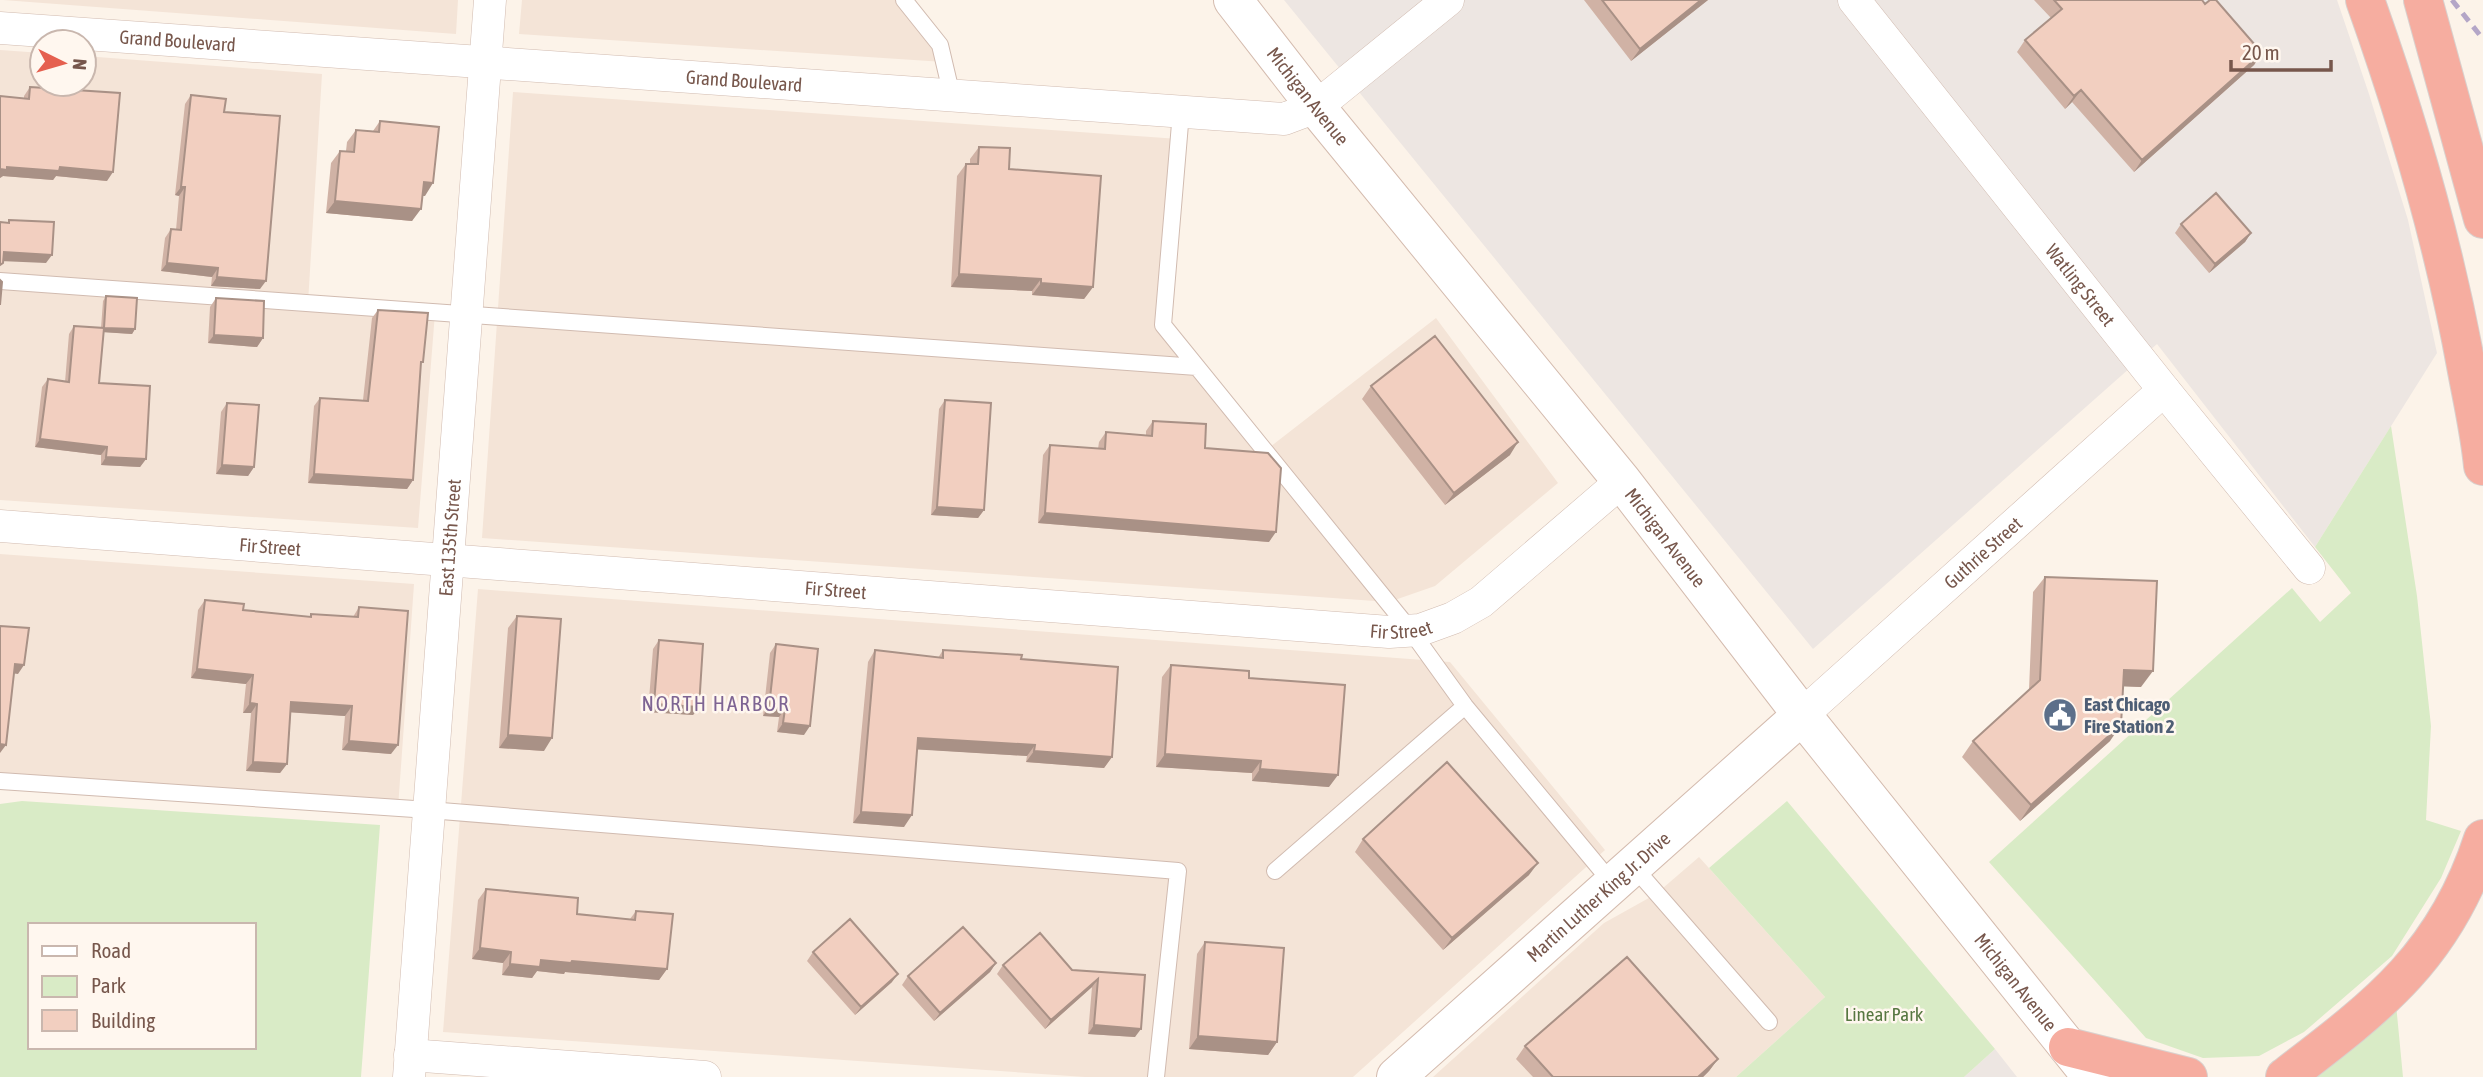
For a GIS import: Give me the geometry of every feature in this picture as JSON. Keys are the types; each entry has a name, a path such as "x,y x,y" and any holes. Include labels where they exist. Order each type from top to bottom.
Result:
{"highway":[{"path":"2365,0 2418,158 2444,261 2483,466"},
{"path":"2423,0 2483,219"},
{"path":"2280,1076 2364,1016 2406,976 2438,936 2460,900 2483,839"},
{"path":"2068,1047 2188,1077"}],"main road":[{"name":"Michigan Avenue","path":"1233,0 1316,107 1622,481 1802,715 2092,1077"},
{"name":"Martin Luther King Jr. Drive","path":"1396,1077 1802,715"}],"street":[{"name":"East 135th Street","path":"409,1066 490,0"},
{"name":"Grand Boulevard","path":"0,28 1284,119 1316,107 1448,0"},
{"name":"Watling Street","path":"1854,0 2309,568"},
{"name":"Guthrie Street","path":"1802,715 2164,390"},
{"name":"Fir Street","path":"0,526 1390,632 1411,631 1453,618 1480,602 1622,481"},
{"path":"409,1066 705,1077"}],"lane":[{"path":"904,0 940,45 952,96"},
{"path":"1181,112 1163,325 1411,631 1465,706 1622,874 1769,1022"},
{"path":"0,281 1197,367"},
{"path":"1275,870 1465,706"},
{"path":"0,781 429,810 1178,871 1156,1077"}],"shaded area":[{"path":"3,0 458,0 456,34"},
{"path":"522,0 904,0 944,62 519,34"},
{"path":"1284,0 2337,0 2408,220 2437,353 2315,547 2157,344 1813,649"},
{"path":"0,50 28,52 28,98 98,98 98,57 322,74 308,303 435,313 418,528 0,500"},
{"path":"513,92 1179,139 1163,325 1265,451 1436,318 1558,483 1435,586 1389,602 482,538"},
{"path":"0,554 414,584 398,808 0,781"},
{"path":"478,589 1450,662 1605,850 1353,1077 1085,1077 443,1032"},
{"path":"1699,857 1825,997 1736,1077 1433,1077 1604,923 1656,894"},
{"path":"1995,1049 2017,1077 1964,1077"}],"green space":[{"path":"2391,426 2417,596 2431,726 2426,820 2461,831 2441,878 2392,956 2304,1032 2259,1056 2203,1058 2146,1038 1989,862 2292,588 2320,622 2351,593 2315,547"},
{"path":"22,801 380,825 361,1077 0,1077 0,804"},
{"name":"Linear Park","path":"1787,801 1995,1049 1964,1077 1736,1077 1825,997 1709,868"},
{"path":"2396,1004 2403,1077 2305,1077"}],"building":[{"path":"1602,0 1701,0 1640,49"},
{"path":"2054,0 2202,0 2205,4 2216,0 2262,53 2142,160 2081,90 2074,96 2025,40 2062,9"},
{"path":"98,92 120,93 113,172 60,167 59,171 7,167 7,170 0,169 0,96 29,99 98,98"},
{"path":"191,95 226,99 224,112 280,116 266,281 217,277 218,268 167,263 171,229 181,230 185,187 181,187"},
{"path":"380,121 439,127 433,183 424,182 421,209 335,201 340,151 354,152 356,130 379,132"},
{"path":"979,147 1010,148 1009,169 1101,176 1093,287 1041,283 1041,279 959,274 966,164 978,164"},
{"path":"2216,193 2251,233 2215,264 2181,224"},
{"path":"9,220 54,222 52,255 4,252 3,263 0,265 0,222 9,223"},
{"path":"106,296 137,298 135,329 104,328"},
{"path":"216,298 264,301 263,338 214,335"},
{"path":"378,310 428,313 421,362 413,480 314,474 320,398 368,401"},
{"path":"74,326 104,328 99,383 150,386 146,459 106,457 107,447 40,439 48,379 69,382"},
{"path":"1435,336 1518,442 1454,493 1371,386"},
{"path":"945,400 991,403 984,510 937,507"},
{"path":"227,403 259,405 254,467 222,465"},
{"path":"1153,421 1206,424 1205,448 1268,453 1281,468 1276,532 1045,513 1050,445 1105,449 1106,432 1152,436"},
{"name":"East Chicago Fire Station 2","path":"2045,577 2157,581 2153,671 2124,670 2121,725 2031,805 1973,741 2040,680"},
{"path":"205,600 244,604 243,610 311,617 311,614 358,617 359,607 408,611 398,745 349,741 352,706 291,702 287,764 253,762 257,704 250,703 253,675 197,669"},
{"path":"517,616 561,619 552,738 508,735"},
{"path":"0,626 29,628 24,665 15,664 6,745 0,744"},
{"path":"659,640 703,644 699,707 654,704"},
{"path":"776,644 818,649 810,726 783,723 785,709 769,707"},
{"path":"875,650 943,658 943,650 1022,655 1021,659 1118,667 1112,757 1034,751 1035,745 918,738 912,815 861,812"},
{"path":"1171,665 1249,671 1249,678 1345,685 1338,775 1260,769 1261,761 1165,754"},
{"path":"1447,762 1538,863 1452,938 1363,839"},
{"path":"486,889 578,898 577,914 635,920 636,911 673,914 667,969 541,960 540,967 510,964 511,952 480,948"},
{"path":"850,919 898,974 861,1007 813,952"},
{"path":"963,927 996,963 940,1013 908,976"},
{"path":"1040,933 1072,970 1145,975 1141,1029 1094,1025 1098,979 1051,1020 1003,965"},
{"path":"1205,942 1284,948 1277,1042 1198,1036"},
{"path":"1627,957 1718,1059 1698,1077 1553,1077 1525,1046"}],"railway":[{"path":"2452,0 2483,39"}],"place":[{"name":"East Chicago Fire Station 2","path":"2060,715"}],"district":[{"name":"NORTH HARBOR","path":"716,704"}]}
